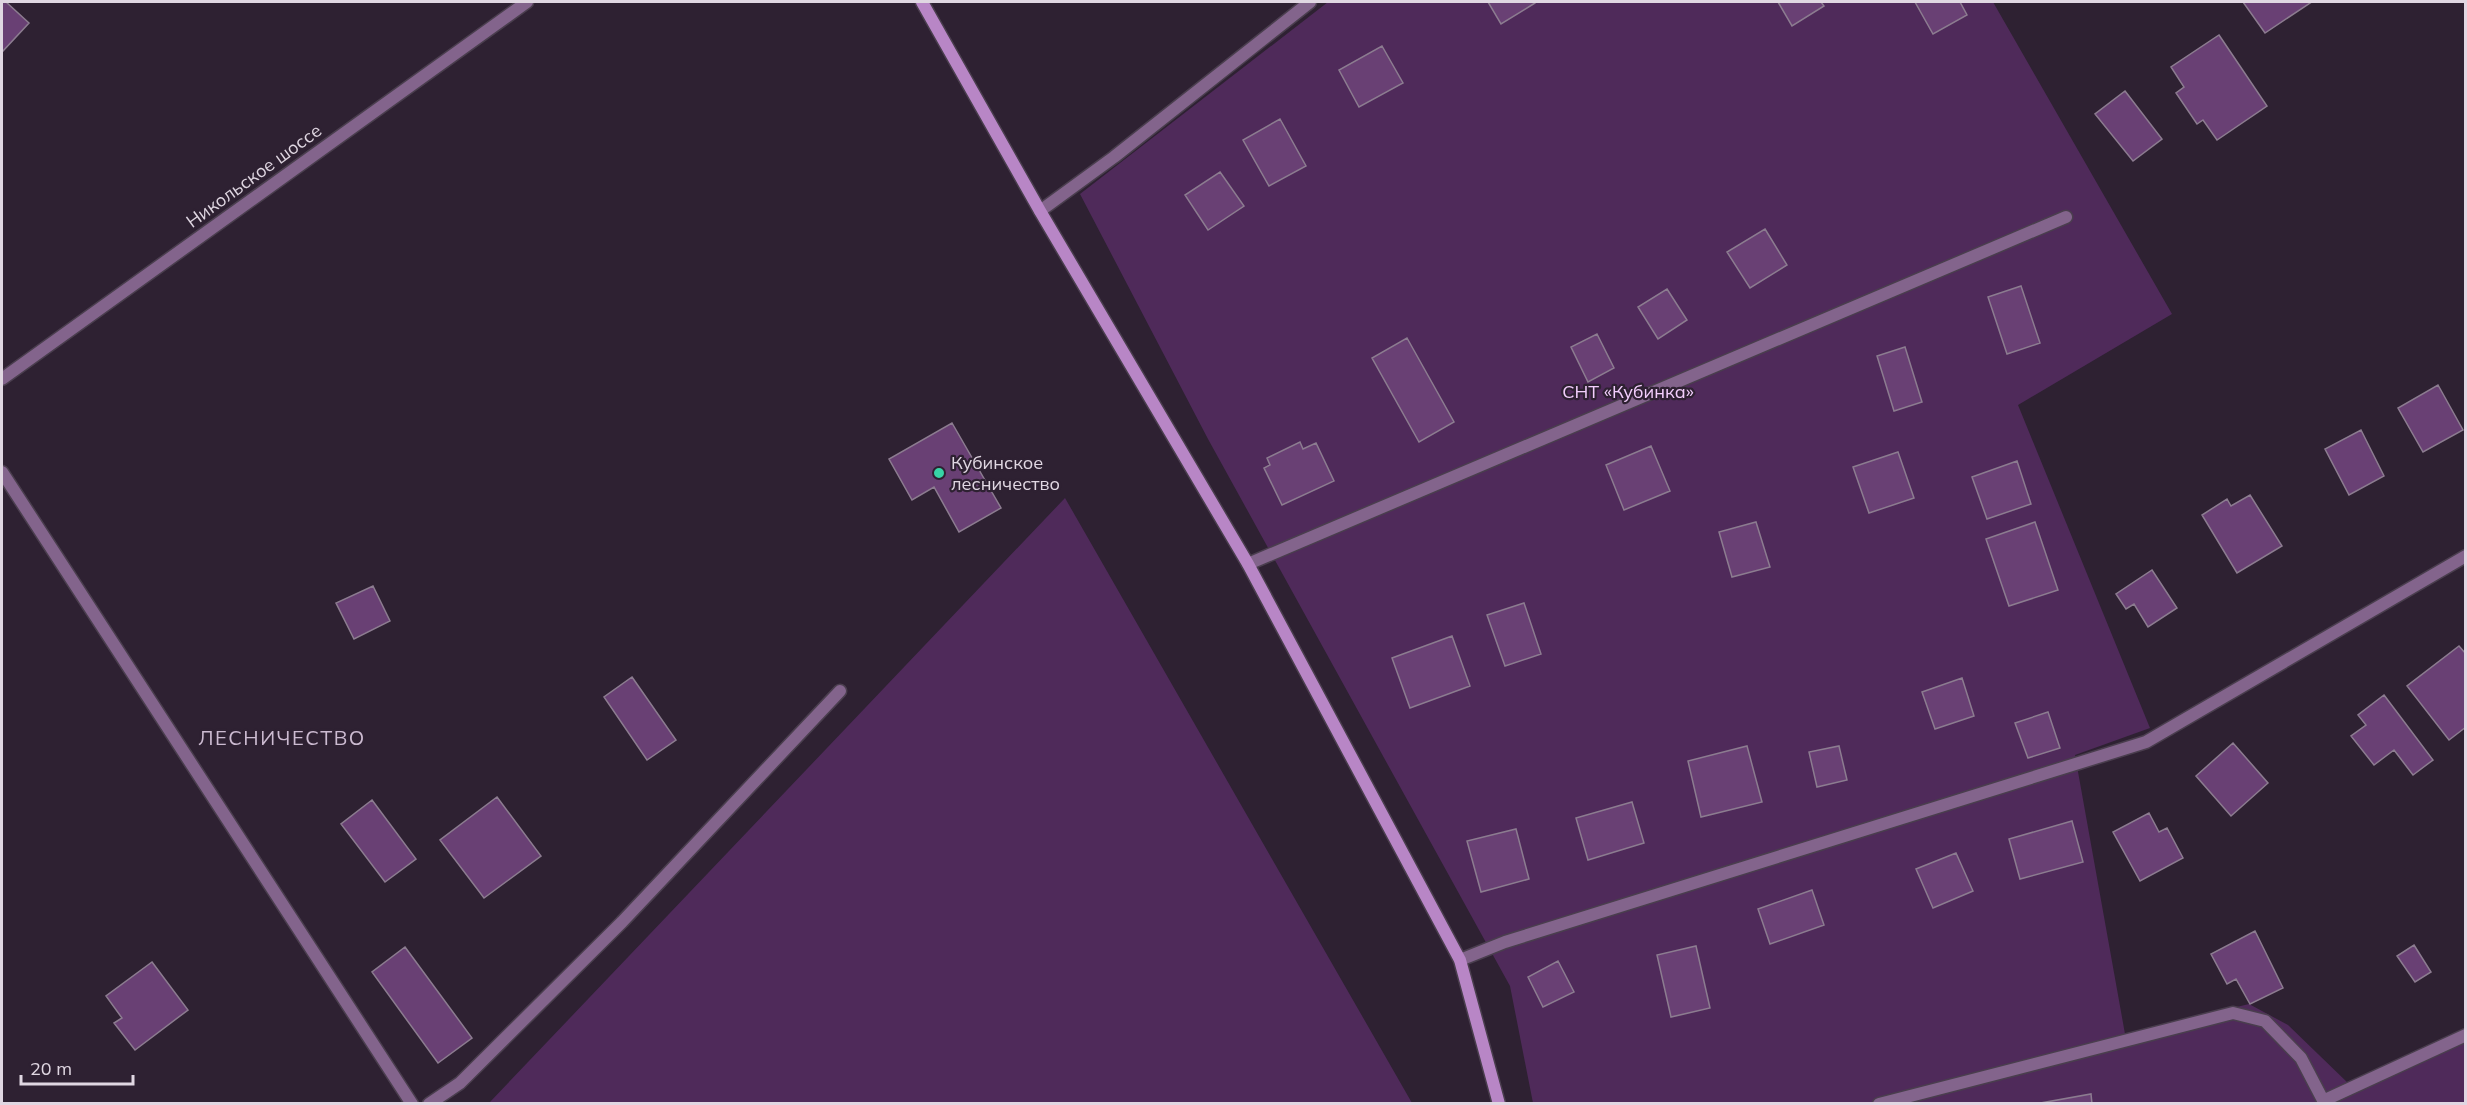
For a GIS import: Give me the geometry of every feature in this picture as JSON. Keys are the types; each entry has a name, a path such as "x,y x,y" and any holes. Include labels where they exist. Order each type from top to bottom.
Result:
{"street":[{"name":"Никольское шоссе","path":"2,379 527,2"},
{"path":"922,2 1040,211 1248,564 1460,960 1499,1104"},
{"path":"1040,211 1114,157 1310,2"},
{"path":"1248,564 2066,217"},
{"path":"2,472 412,1104"},
{"path":"1460,960 1505,942 2146,742 2466,556"},
{"path":"429,1104 460,1083 598,946 840,692"},
{"path":"1879,1104 2233,1013 2265,1021 2301,1058 2325,1102 2466,1035"}],"green space":[{"name":"СНТ «Кубинка»","path":"1328,2 1993,2 2172,314 2018,405 2150,728 2075,755 2125,1034 2249,1004 2288,1025 2349,1084 2465,1030 2465,1103 1533,1103 1510,986 1208,439 1080,194"},
{"path":"1065,498 1412,1103 490,1103 490,1102"}],"building":[{"path":"2,2 6,2 29,23 2,52"},
{"path":"1488,2 1535,2 1535,3 1501,24"},
{"path":"1778,2 1821,2 1824,6 1792,26"},
{"path":"1915,2 1960,2 1967,15 1933,34"},
{"path":"2243,2 2308,2 2310,3 2265,33"},
{"path":"2219,35 2267,106 2217,140 2203,120 2197,124 2176,93 2184,87 2171,67"},
{"path":"1382,46 1403,83 1359,107 1339,70"},
{"path":"2125,91 2162,139 2133,161 2095,114"},
{"path":"1280,119 1306,166 1269,186 1243,140"},
{"path":"1220,172 1244,206 1208,230 1185,195"},
{"path":"1765,229 1787,265 1750,288 1727,252"},
{"path":"2021,286 2040,343 2007,354 1988,297"},
{"path":"1667,289 1687,320 1658,339 1638,307"},
{"path":"1597,334 1614,368 1588,382 1571,347"},
{"path":"1407,338 1454,422 1419,442 1372,358"},
{"path":"1905,347 1922,402 1894,411 1877,356"},
{"path":"2438,385 2463,430 2423,452 2398,408"},
{"name":"Кубинское лесничество","path":"952,423 1001,508 959,532 934,487 912,500 889,459"},
{"path":"2361,430 2384,476 2349,495 2325,449"},
{"path":"1300,442 1303,449 1316,443 1334,481 1282,505 1264,468 1270,465 1267,458"},
{"path":"1651,446 1670,491 1624,510 1606,465"},
{"path":"1898,452 1914,498 1869,513 1853,467"},
{"path":"2017,461 2031,504 1987,519 1972,477"},
{"path":"2250,495 2282,546 2237,573 2202,515 2227,499 2231,506"},
{"path":"1756,522 1770,567 1732,577 1719,532"},
{"path":"2035,522 2058,590 2009,606 1986,539"},
{"path":"2152,570 2177,608 2148,627 2134,604 2126,609 2116,594"},
{"path":"373,586 390,621 354,639 336,603"},
{"path":"1524,603 1541,654 1505,666 1487,615"},
{"path":"1452,636 1470,686 1410,708 1392,658"},
{"path":"2459,646 2466,654 2466,727 2449,740 2407,686"},
{"path":"632,677 676,740 647,760 604,697"},
{"path":"1962,678 1974,716 1935,729 1922,692"},
{"path":"2384,695 2433,760 2413,775 2394,750 2374,765 2351,736 2366,725 2358,715"},
{"path":"2048,712 2060,748 2028,758 2015,723"},
{"path":"2233,743 2268,783 2231,816 2196,776"},
{"path":"1747,746 1762,802 1701,817 1688,761"},
{"path":"1839,746 1847,780 1817,787 1809,752"},
{"path":"497,797 541,856 484,898 440,840"},
{"path":"372,800 416,859 385,882 341,824"},
{"path":"1632,802 1644,843 1588,860 1576,818"},
{"path":"2149,813 2159,832 2167,828 2183,858 2140,881 2113,832"},
{"path":"2072,821 2083,862 2020,879 2009,839"},
{"path":"1516,829 1529,879 1481,892 1467,841"},
{"path":"1956,853 1973,891 1933,908 1916,869"},
{"path":"1812,890 1824,925 1770,944 1758,909"},
{"path":"2255,931 2283,988 2250,1004 2236,979 2227,984 2211,954"},
{"path":"2414,945 2431,972 2415,982 2397,956"},
{"path":"1696,946 1710,1008 1671,1017 1657,955"},
{"path":"405,947 472,1038 438,1063 372,972"},
{"path":"1558,961 1574,992 1543,1007 1528,977"},
{"path":"152,962 188,1010 135,1050 114,1023 122,1018 106,996"},
{"path":"2091,1094 2092,1104 2041,1104 2041,1103"}],"place":[{"name":"Кубинское лесничество","path":"939,473"}],"district":[{"name":"ЛЕСНИЧЕСТВО","path":"282,738"}]}
